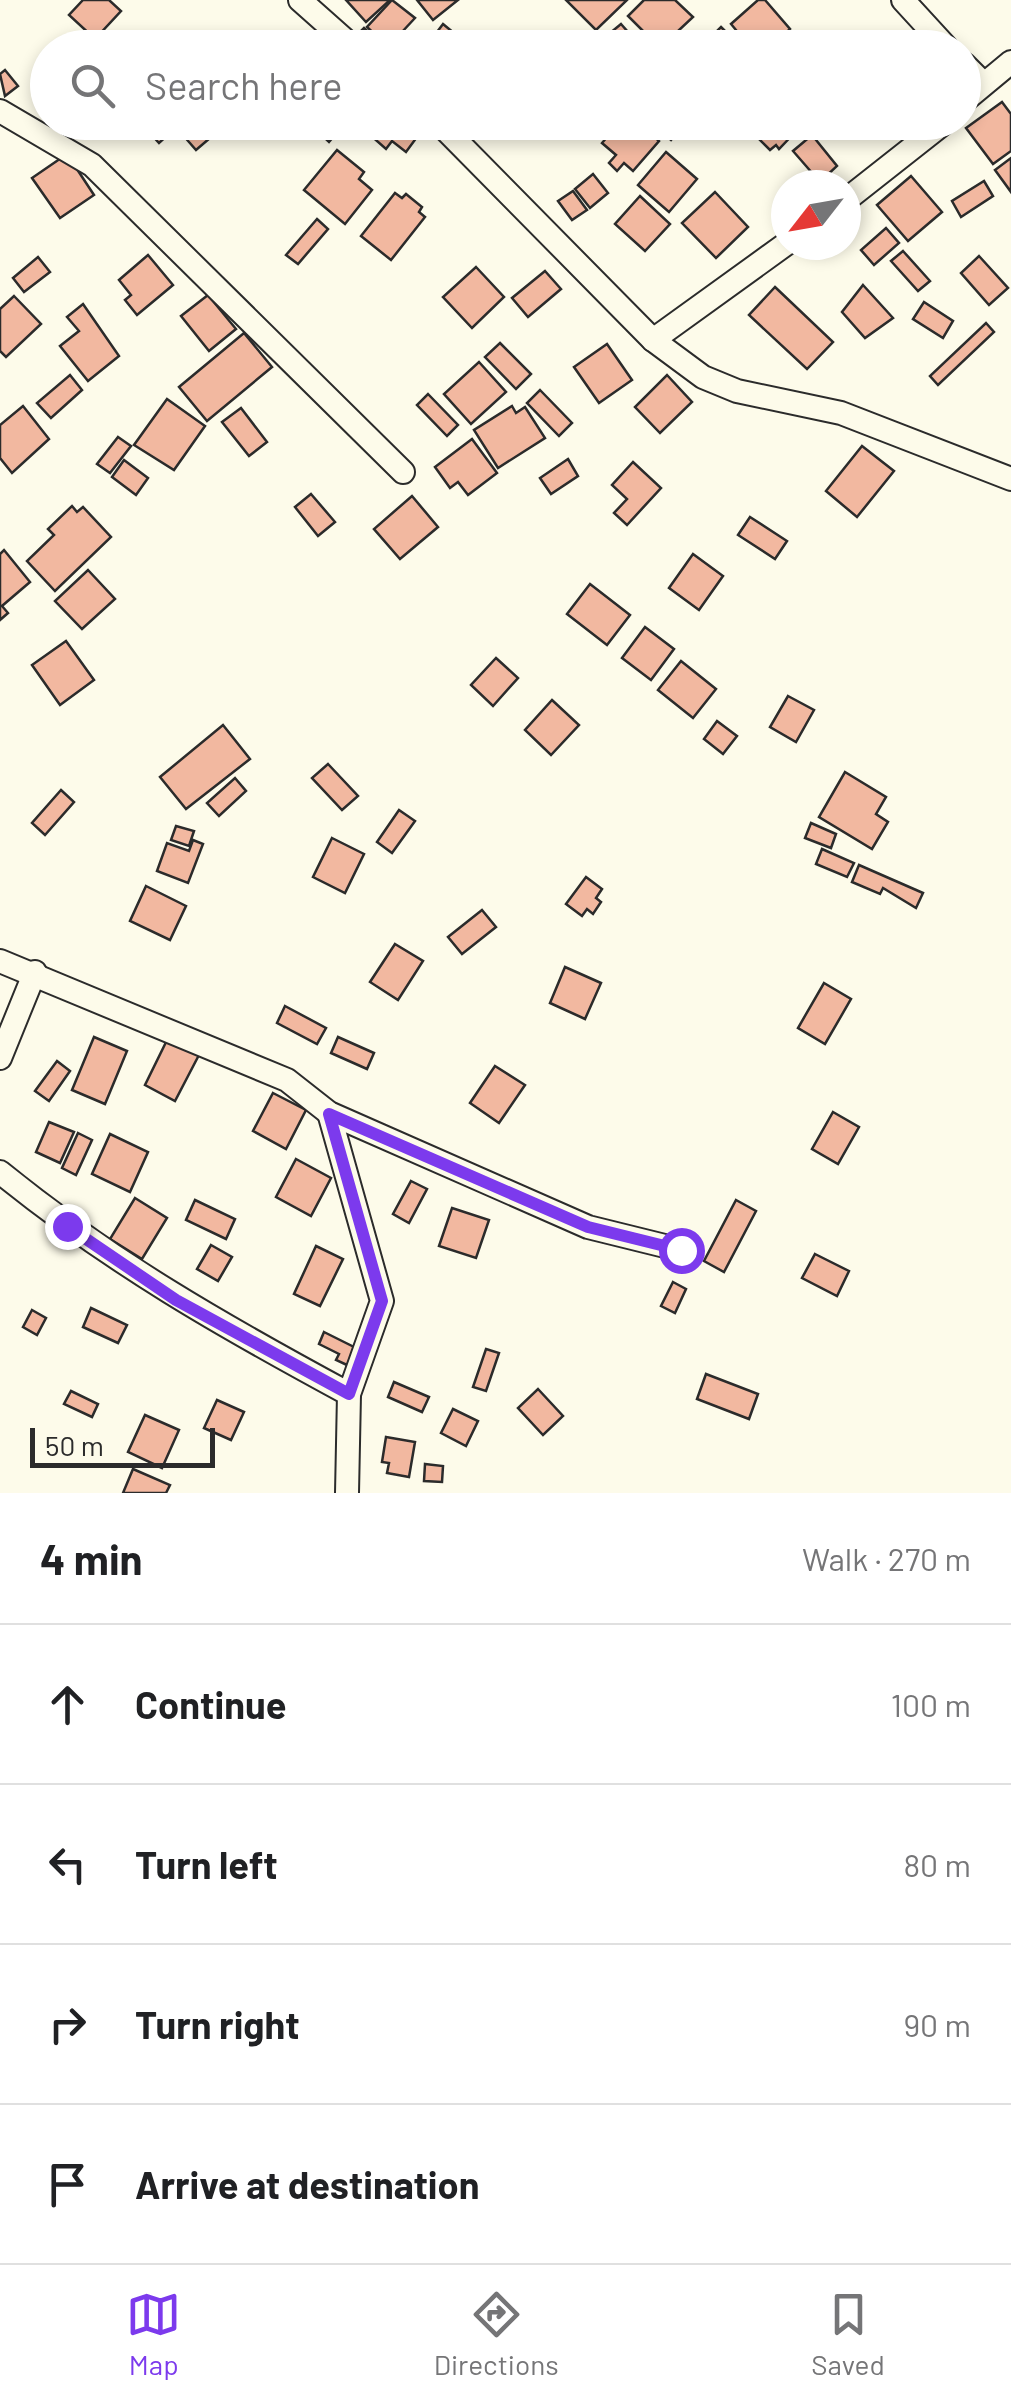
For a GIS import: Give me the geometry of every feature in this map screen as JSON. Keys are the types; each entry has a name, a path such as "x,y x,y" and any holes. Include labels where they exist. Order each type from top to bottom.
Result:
{"street":[{"path":"300,0 334,30"},
{"path":"903,0 930,30"},
{"path":"983,83 1011,62"},
{"path":"0,111 30,129"},
{"path":"49,140 92,165 403,472"},
{"path":"456,140 653,340 703,377 737,391 841,413 1011,479"},
{"path":"861,188 922,140"},
{"path":"653,340 771,255"},
{"path":"0,960 286,1080 329,1114 588,1227 681,1250"},
{"path":"0,1058 35,972"},
{"path":"329,1114 382,1301 349,1394 347,1493"},
{"path":"0,1172 67,1226 176,1300 349,1394"}],"building":[{"path":"83,0 109,0 121,11 103,30 85,30 69,15"},
{"path":"346,0 390,0 366,22"},
{"path":"392,0 415,18 404,30 367,27"},
{"path":"417,0 458,0 433,20"},
{"path":"566,0 627,0 596,30"},
{"path":"644,0 675,0 693,17 679,30 642,30 628,16"},
{"path":"758,0 765,0 790,29 736,30 731,24"},
{"path":"5,70 18,86 5,96 0,74"},
{"path":"1002,102 1011,114 1011,151 993,164 975,140 981,140 981,117"},
{"path":"187,140 208,140 196,150"},
{"path":"376,140 415,140 406,152 392,141 386,149"},
{"path":"760,140 788,140 779,149 776,145 770,150"},
{"path":"806,140 816,140 837,166 833,170 810,170 793,151"},
{"path":"659,141 633,171 624,163 617,171 609,163 616,155 602,143"},
{"path":"337,150 364,172 359,179 372,190 345,224 304,190"},
{"path":"666,152 697,179 669,212 638,185"},
{"path":"67,154 94,195 60,218 32,178"},
{"path":"1011,158 1011,192 995,170"},
{"path":"593,174 608,193 590,208 575,189"},
{"path":"911,176 942,212 908,241 877,205"},
{"path":"984,181 993,196 961,217 952,201"},
{"path":"573,191 587,210 572,220 558,201"},
{"path":"715,192 748,227 716,258 682,223"},
{"path":"395,193 402,198 406,194 422,207 419,212 425,217 391,260 361,236"},
{"path":"640,196 670,224 645,251 615,224"},
{"path":"317,219 328,229 298,264 286,255"},
{"path":"886,228 899,243 874,265 861,250"},
{"path":"903,251 930,281 918,291 891,261"},
{"path":"148,255 173,285 137,315 125,300 131,295 119,280"},
{"path":"979,256 1008,288 989,305 961,273"},
{"path":"38,257 50,272 24,292 13,278"},
{"path":"476,267 504,297 472,328 443,297"},
{"path":"545,271 561,289 528,317 512,298"},
{"path":"863,285 893,318 865,338 842,312"},
{"path":"775,287 833,342 807,369 749,315"},
{"path":"208,295 236,329 209,351 181,316"},
{"path":"14,296 41,324 6,357 0,351 0,309"},
{"path":"924,302 953,321 943,338 913,319"},
{"path":"83,304 119,356 88,381 60,346 79,331 67,317"},
{"path":"986,323 994,332 938,385 930,376"},
{"path":"244,333 272,367 207,421 179,387"},
{"path":"500,343 531,374 516,389 485,357"},
{"path":"607,344 632,380 599,403 574,367"},
{"path":"479,362 506,392 471,424 444,394"},
{"path":"70,375 82,390 51,418 37,403"},
{"path":"667,375 692,402 660,433 635,407"},
{"path":"540,390 572,423 559,436 527,403"},
{"path":"428,394 458,425 447,436 417,405"},
{"path":"167,399 205,426 174,470 134,445"},
{"path":"23,406 49,439 12,473 0,458 0,425"},
{"path":"512,406 516,413 525,407 545,438 498,468 474,430"},
{"path":"241,408 267,442 249,456 222,422"},
{"path":"118,437 131,446 110,473 97,464"},
{"path":"472,439 497,473 468,495 458,482 450,488 435,467"},
{"path":"862,446 894,471 857,517 826,491"},
{"path":"568,459 578,476 551,494 540,478"},
{"path":"124,460 148,478 136,495 112,477"},
{"path":"633,462 661,488 627,525 614,513 627,499 612,485"},
{"path":"311,494 335,522 318,536 295,507"},
{"path":"412,496 438,527 400,559 374,529"},
{"path":"72,506 77,512 83,507 111,537 55,591 27,561 54,535 48,529"},
{"path":"750,517 787,541 775,559 738,535"},
{"path":"4,550 30,582 2,606 8,613 0,620 0,554"},
{"path":"693,554 723,576 699,610 669,588"},
{"path":"88,570 115,599 82,629 55,601"},
{"path":"590,584 630,615 607,645 567,614"},
{"path":"645,627 674,649 651,680 622,658"},
{"path":"66,641 94,680 60,705 32,665"},
{"path":"496,658 518,678 493,706 471,685"},
{"path":"681,661 716,689 693,718 658,690"},
{"path":"788,696 814,710 796,742 770,727"},
{"path":"552,700 579,725 551,755 525,730"},
{"path":"717,721 737,736 723,754 704,739"},
{"path":"223,725 250,759 186,809 160,777"},
{"path":"328,764 358,796 342,810 312,778"},
{"path":"845,772 886,797 876,814 888,822 872,849 819,817"},
{"path":"235,778 246,791 219,816 207,803"},
{"path":"61,790 74,802 45,835 32,823"},
{"path":"399,810 415,821 392,853 377,842"},
{"path":"811,823 836,834 831,848 805,838"},
{"path":"176,826 194,831 189,846 171,840"},
{"path":"332,838 364,854 345,893 313,877"},
{"path":"193,840 203,844 188,883 157,871 167,843 189,851"},
{"path":"822,849 854,863 847,877 816,864"},
{"path":"859,865 923,893 916,908 883,888 880,894 852,882"},
{"path":"586,877 602,889 596,898 601,902 593,914 587,909 582,916 566,904"},
{"path":"146,886 186,906 170,940 130,921"},
{"path":"482,910 496,927 462,954 448,937"},
{"path":"395,944 423,961 398,1000 370,982"},
{"path":"565,967 601,983 585,1019 550,1003"},
{"path":"824,983 851,999 825,1044 798,1028"},
{"path":"285,1006 326,1028 317,1044 277,1023"},
{"path":"170,1034 200,1053 175,1101 145,1085"},
{"path":"94,1037 127,1051 105,1104 72,1090"},
{"path":"338,1037 374,1053 367,1069 331,1053"},
{"path":"57,1061 70,1071 49,1101 35,1091"},
{"path":"495,1066 525,1085 499,1123 470,1103"},
{"path":"273,1093 306,1110 286,1149 253,1131"},
{"path":"833,1112 859,1127 838,1164 812,1149"},
{"path":"49,1122 74,1132 60,1163 36,1152"},
{"path":"78,1133 92,1140 76,1175 62,1168"},
{"path":"110,1134 148,1152 130,1192 92,1174"},
{"path":"296,1159 331,1178 311,1216 276,1197"},
{"path":"411,1181 427,1189 409,1223 393,1214"},
{"path":"135,1198 167,1218 142,1259 110,1239"},
{"path":"195,1200 235,1219 226,1239 186,1220"},
{"path":"736,1200 756,1211 724,1272 704,1261"},
{"path":"452,1208 489,1220 476,1258 439,1246"},
{"path":"211,1245 232,1257 218,1281 197,1269"},
{"path":"316,1246 343,1259 320,1306 294,1294"},
{"path":"815,1254 849,1271 837,1296 802,1278"},
{"path":"673,1282 686,1289 675,1313 661,1306"},
{"path":"91,1308 127,1325 118,1343 83,1327"},
{"path":"32,1310 46,1318 37,1335 23,1327"},
{"path":"324,1332 356,1348 347,1365 336,1360 339,1354 319,1344"},
{"path":"486,1349 499,1353 486,1391 473,1387"},
{"path":"706,1374 758,1394 749,1419 697,1399"},
{"path":"394,1382 429,1397 422,1412 388,1397"},
{"path":"538,1389 563,1416 543,1435 518,1408"},
{"path":"71,1391 98,1404 92,1417 64,1404"},
{"path":"217,1400 244,1412 231,1440 204,1428"},
{"path":"453,1409 478,1421 466,1446 441,1433"},
{"path":"145,1415 179,1430 162,1468 128,1452"},
{"path":"386,1437 415,1442 409,1477 387,1473 389,1463 382,1462"},
{"path":"425,1464 443,1466 442,1482 424,1481"},
{"path":"133,1469 170,1485 166,1493 123,1493"}],"route":[{"path":"67,1226 176,1300 349,1394 382,1301 329,1114 588,1227 681,1250"}]}
